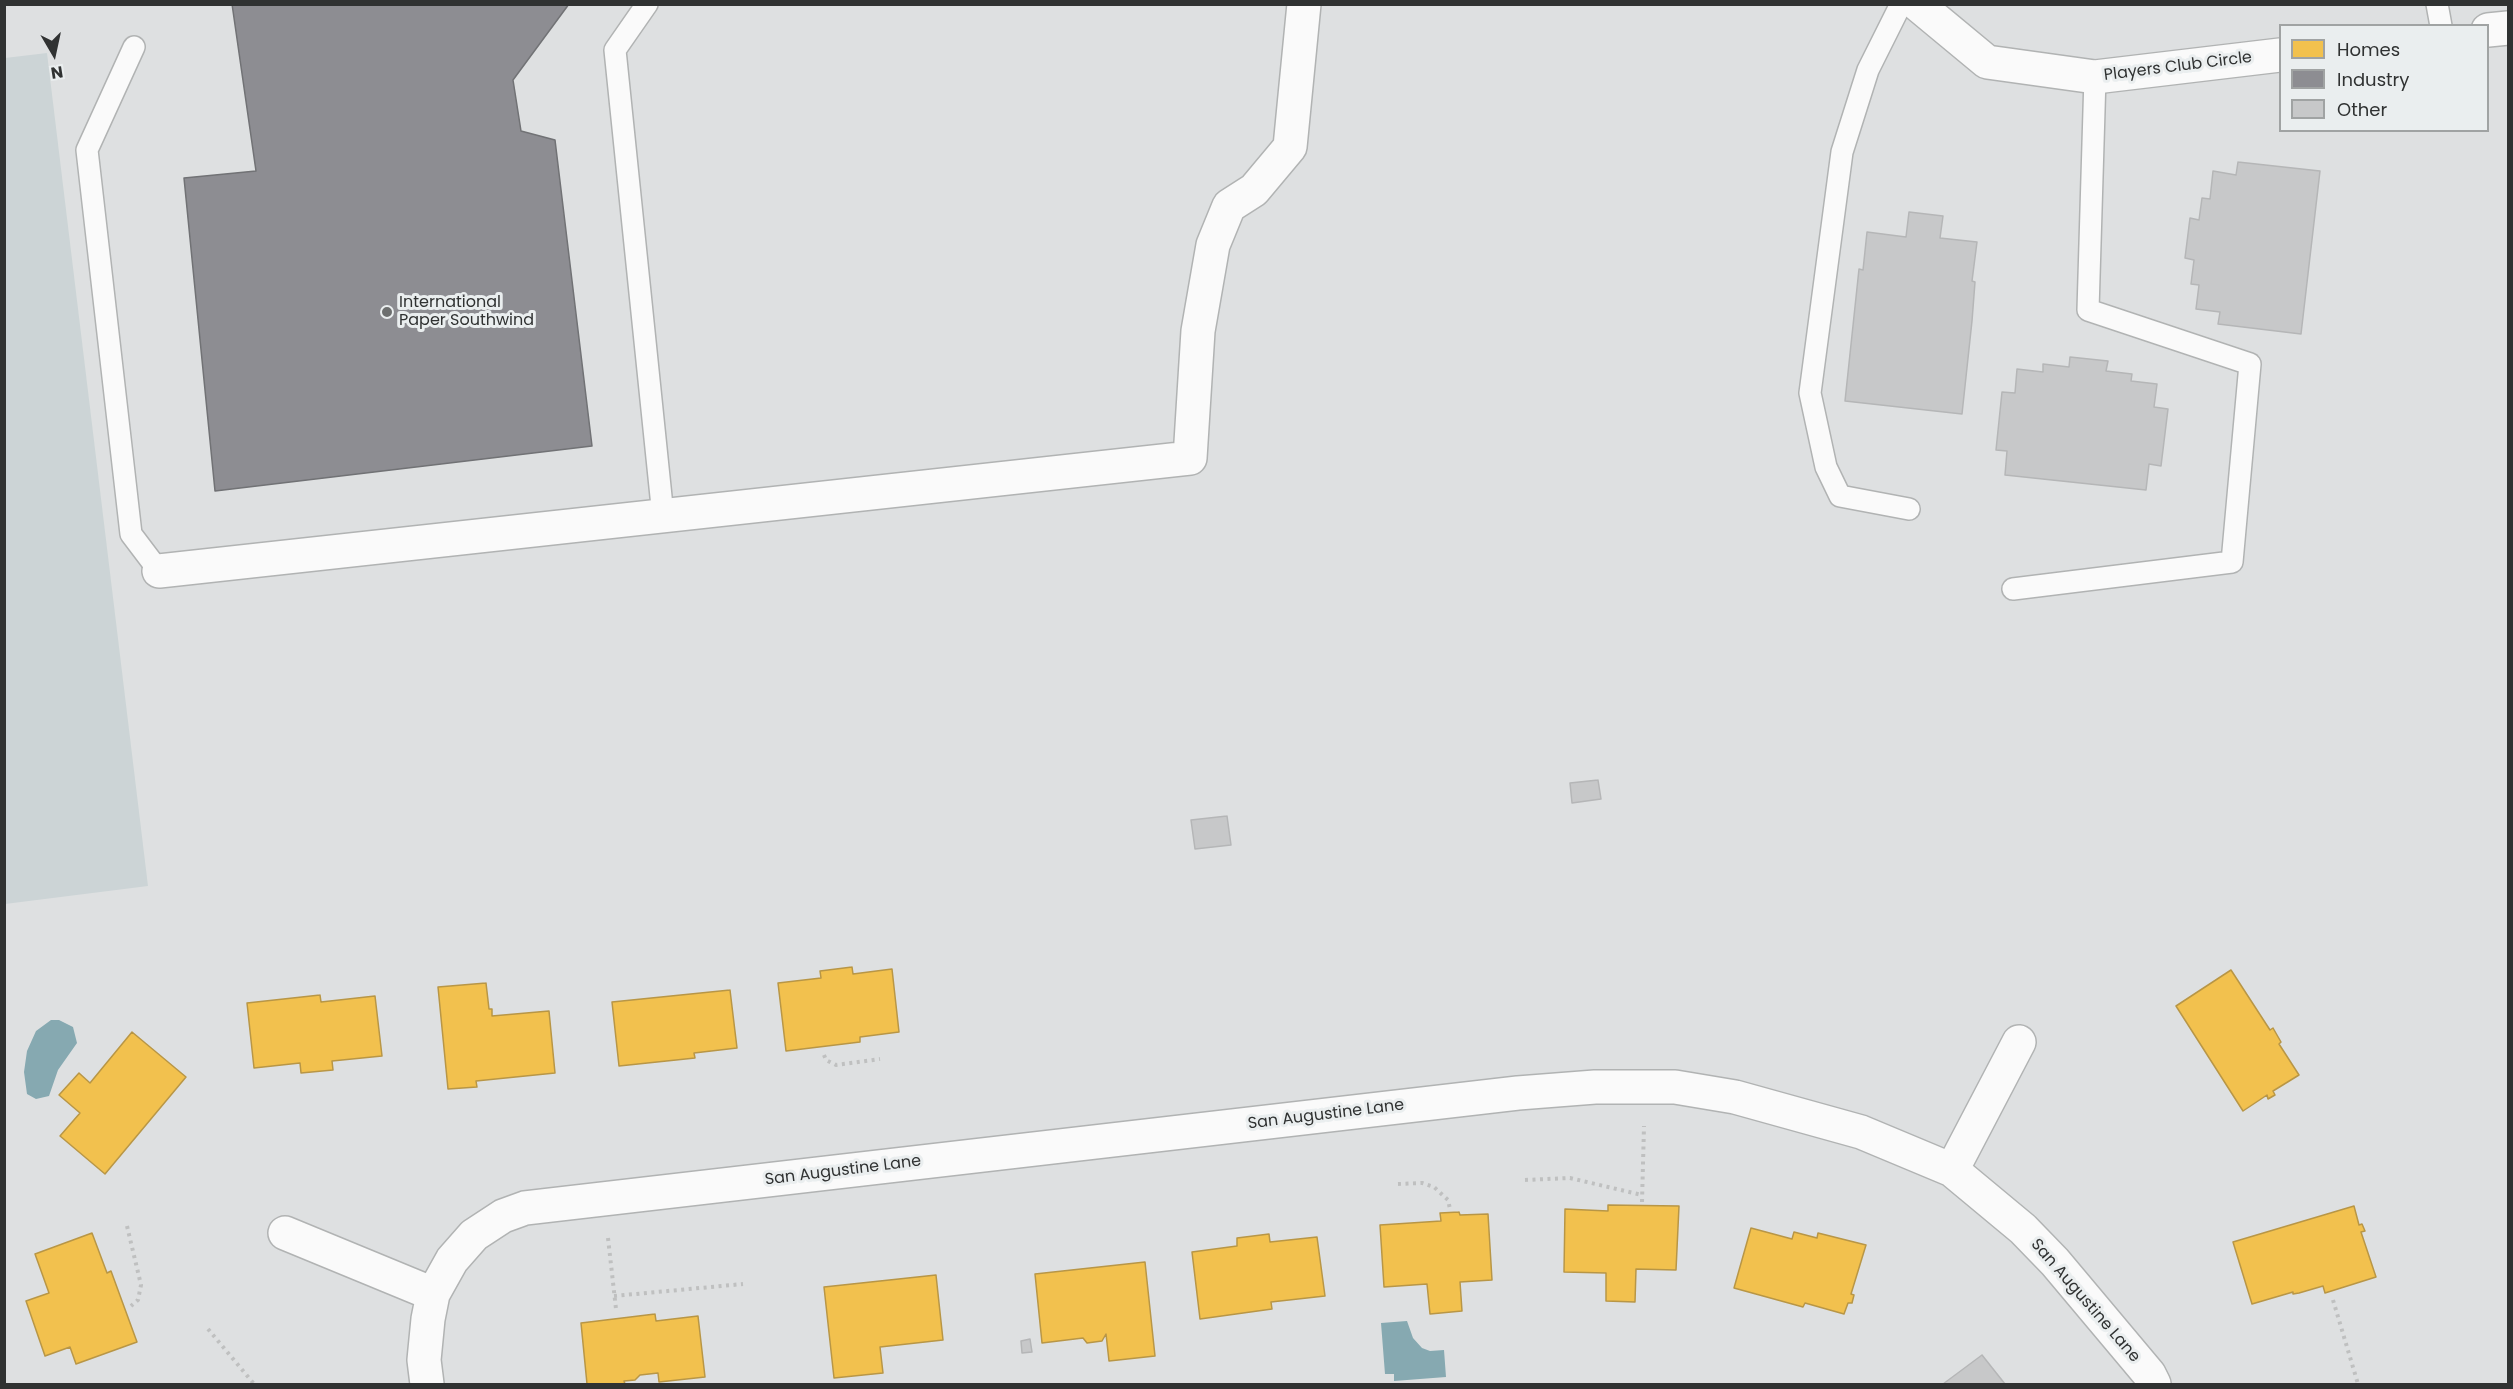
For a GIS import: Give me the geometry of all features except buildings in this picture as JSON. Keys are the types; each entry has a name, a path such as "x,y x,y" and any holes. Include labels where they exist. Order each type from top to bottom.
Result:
{"street":[{"path":"159,571 1190,458 1198,331 1213,245 1229,206 1254,190 1290,147 1304,4"},
{"name":"Players Club Circle","path":"1917,4 1988,62 2095,77 2279,55"},
{"path":"2489,30 2508,28"},
{"path":"1952,1170 2019,1042"},
{"name":"San Augustine Lane","path":"427,1384 424,1360 434,1294 452,1260 474,1235 504,1216 525,1208 1518,1093 1595,1087 1675,1087 1735,1097 1862,1132 1952,1170 2023,1229 2055,1262 2149,1374 2154,1384"},
{"path":"285,1233 434,1294"}],"lane":[{"path":"647,4 615,50 663,516"},
{"path":"1901,4 1868,70 1842,152 1810,393 1826,467 1840,496 1909,509"},
{"path":"2438,4 2441,24"},
{"path":"134,47 87,150 131,534 159,571"},
{"path":"2013,589 2232,562 2250,364 2088,310 2095,77"}],"path":[{"path":"824,1055 826,1060 836,1065 880,1059"},
{"path":"1642,1202 1644,1126"},
{"path":"1525,1180 1570,1178 1642,1195"},
{"path":"1398,1184 1422,1183 1434,1187 1448,1200 1450,1209"},
{"path":"127,1226 141,1285 138,1300 131,1306"},
{"path":"607,1228 616,1309"},
{"path":"614,1296 743,1284"},
{"path":"2333,1300 2358,1384"},
{"path":"208,1329 254,1384"}],"shaded area":[{"path":"47,53 148,886 5,904 5,58"}],"water":[{"path":"51,1020 59,1020 73,1027 77,1043 58,1070 49,1096 36,1099 27,1094 24,1072 27,1051 36,1031"},
{"path":"1407,1321 1413,1338 1422,1348 1430,1351 1444,1350 1446,1377 1394,1381 1394,1374 1385,1374 1381,1323"}],"place":[{"name":"International Paper Southwind","path":"387,312"}]}
